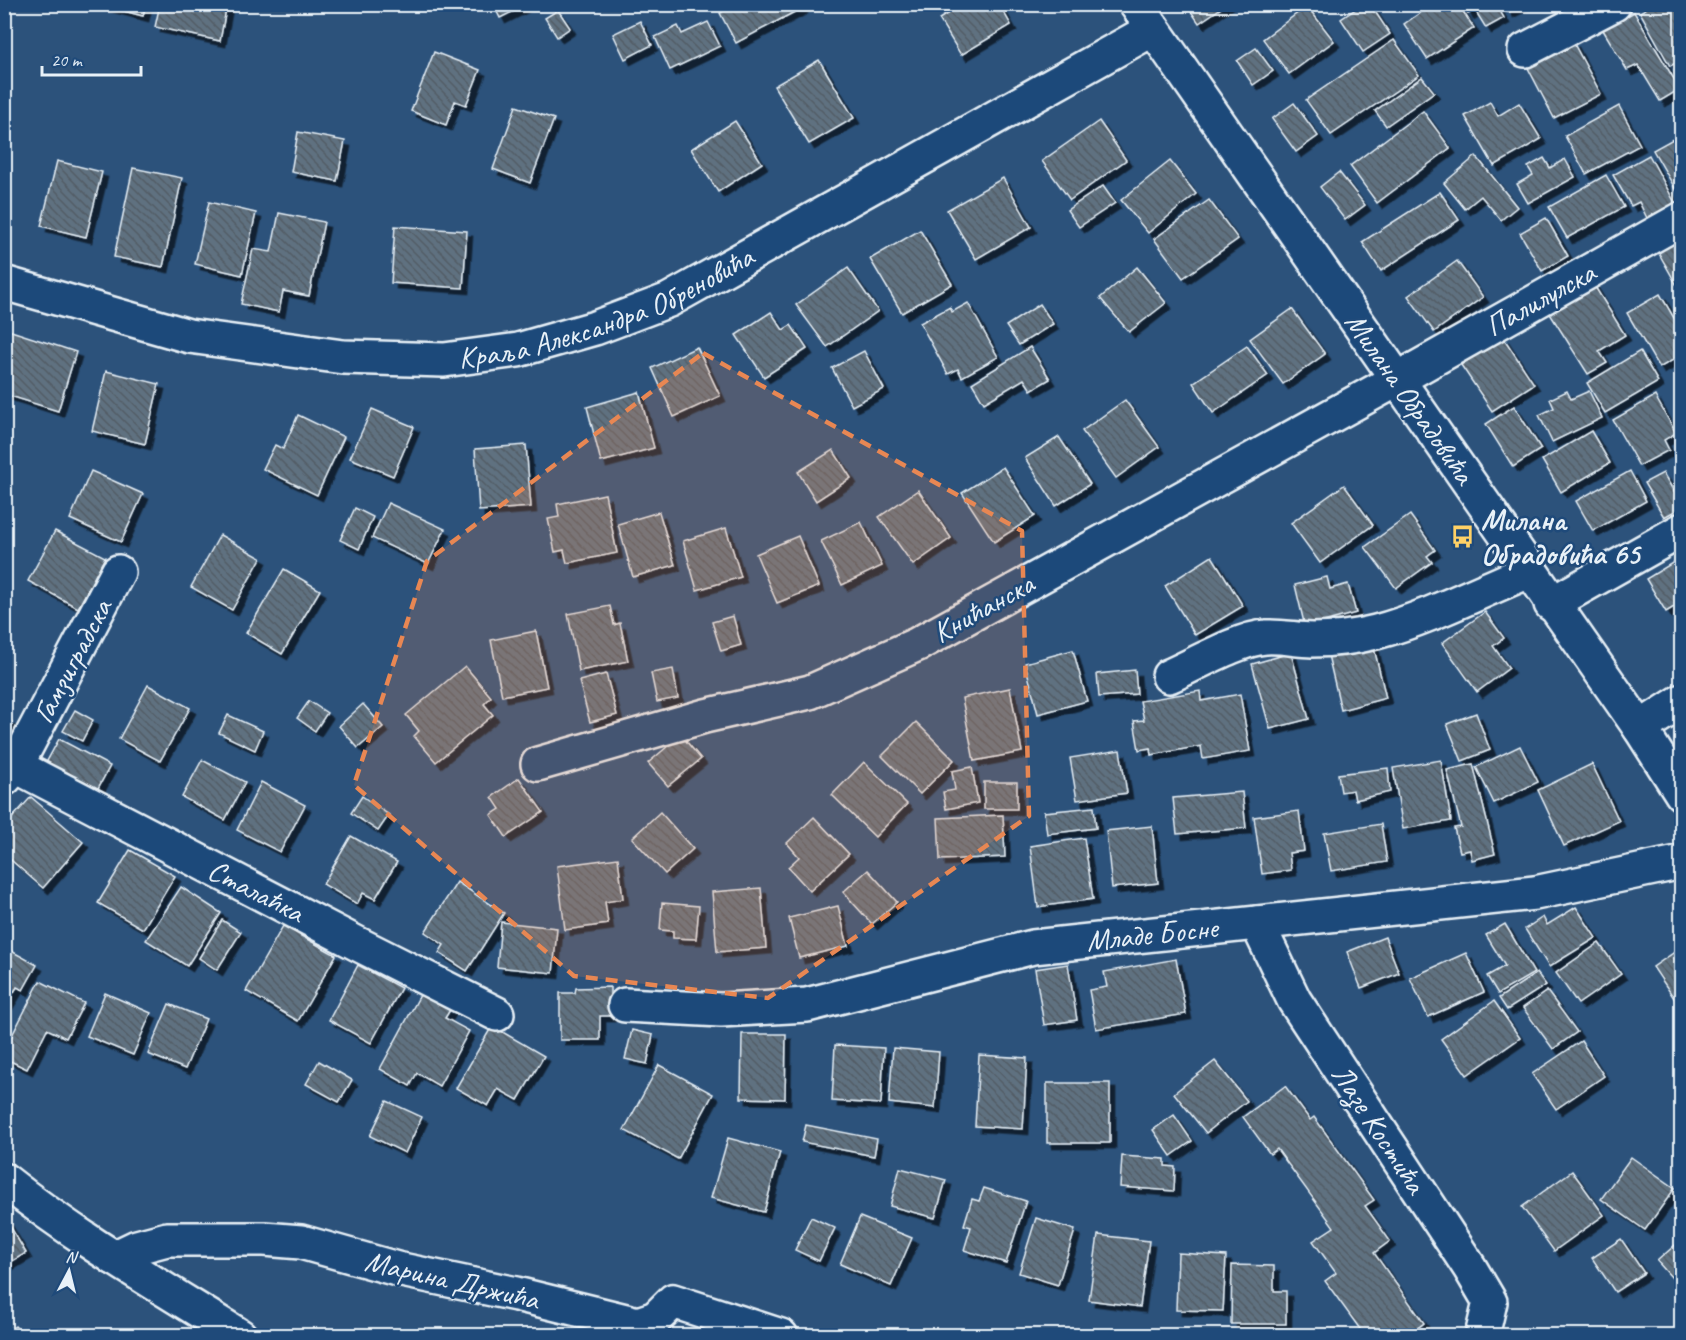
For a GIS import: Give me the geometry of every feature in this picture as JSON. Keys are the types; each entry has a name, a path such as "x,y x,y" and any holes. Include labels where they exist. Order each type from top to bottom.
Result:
{"street":[{"path":"1525,50 1614,4"},
{"name":"Краља Александра Обреновића","path":"4,283 189,336 343,357 444,360 518,350 595,328 669,300 1144,17"},
{"name":"Милана Обрадовића","path":"1144,17 1398,379 1551,604 1640,728 1682,794"},
{"name":"Палилулска","path":"1398,379 1682,219"},
{"name":"Книћанска","path":"538,764 705,716 810,692 918,644 1398,379"},
{"path":"1551,604 1682,530"},
{"path":"1169,676 1257,638 1290,637 1310,640 1341,638 1375,632 1406,622 1529,571"},
{"name":"Гамзиградска","path":"10,772 118,572"},
{"path":"1640,728 1682,701"},
{"name":"Сталаћка","path":"10,772 497,1014"},
{"name":"Младе Босне","path":"625,1005 721,1010 807,1005 1034,947 1534,893 1682,862"},
{"name":"Лазе Костића","path":"1257,923 1294,1000 1490,1302 1482,1335"},
{"path":"4,1180 46,1214 240,1335"},
{"name":"Марина Држића","path":"114,1258 137,1247 167,1239 233,1238 301,1242 397,1269 516,1294 618,1321 638,1324 656,1318 673,1301 781,1335"}],"highlighted area":[{"path":"703,353 1022,531 1029,816 768,998 574,976 354,785 427,561"}],"building":[{"path":"98,4 146,4 143,16"},
{"path":"160,4 227,4 220,41 155,27"},
{"path":"493,4 528,4 500,18"},
{"path":"737,4 801,4 802,8 736,43 720,13"},
{"path":"963,4 999,4 1011,25 961,55 939,19"},
{"path":"1186,4 1227,4 1199,23"},
{"path":"1363,4 1370,4 1390,34 1363,52 1341,19"},
{"path":"1433,4 1458,4 1474,28 1427,59 1404,24"},
{"path":"1463,4 1496,4 1504,18 1486,28 1475,10 1468,14"},
{"path":"1504,4 1523,4 1508,12"},
{"path":"1654,4 1677,4 1682,12 1682,60 1670,66 1640,12"},
{"path":"1307,6 1334,41 1289,74 1263,39"},
{"path":"558,10 570,28 557,37 545,18"},
{"path":"1634,12 1680,89 1660,101 1638,65 1627,70 1603,30"},
{"path":"640,21 652,45 625,59 613,34"},
{"path":"708,22 720,46 670,70 655,37 678,26 682,34"},
{"path":"1394,40 1419,75 1331,135 1306,100"},
{"path":"1573,42 1601,94 1554,118 1527,66"},
{"path":"1256,48 1273,71 1253,85 1237,61"},
{"path":"434,52 480,70 466,105 455,101 446,125 411,111"},
{"path":"819,60 854,118 809,144 774,86"},
{"path":"1422,77 1434,92 1386,126 1375,111"},
{"path":"1490,102 1498,116 1519,103 1541,139 1494,166 1465,116"},
{"path":"1294,103 1318,136 1296,152 1272,119"},
{"path":"516,106 554,119 530,183 493,169"},
{"path":"1619,106 1640,145 1586,174 1565,136"},
{"path":"1423,111 1450,148 1377,203 1350,166"},
{"path":"735,121 762,163 718,192 691,149"},
{"path":"1099,121 1126,160 1070,200 1042,161"},
{"path":"298,132 345,141 337,181 291,172"},
{"path":"1682,134 1682,196 1680,197 1653,150"},
{"path":"1649,155 1675,203 1647,218 1639,202 1631,206 1613,175"},
{"path":"1476,156 1517,207 1501,220 1481,196 1465,209 1444,183"},
{"path":"1544,158 1550,168 1565,159 1575,177 1528,203 1517,184 1533,175 1528,167"},
{"path":"57,161 102,172 86,237 41,226"},
{"path":"1170,161 1196,194 1148,233 1121,200"},
{"path":"133,168 182,178 163,267 114,257"},
{"path":"1339,172 1365,205 1345,220 1320,187"},
{"path":"1606,175 1624,207 1567,238 1549,207"},
{"path":"1003,178 1031,227 976,259 947,210"},
{"path":"1103,186 1115,203 1079,227 1067,210"},
{"path":"1440,192 1459,220 1381,271 1362,242"},
{"path":"1209,200 1238,239 1183,278 1154,239"},
{"path":"209,202 256,213 242,275 195,264"},
{"path":"279,213 324,222 309,296 283,291 279,312 241,304 253,249 271,252"},
{"path":"1546,218 1568,256 1542,271 1520,233"},
{"path":"395,226 467,231 463,288 391,283"},
{"path":"920,230 952,284 902,313 870,259"},
{"path":"1682,236 1682,288 1679,289 1657,250"},
{"path":"1457,261 1483,297 1434,332 1408,296"},
{"path":"1137,267 1166,303 1129,332 1100,298"},
{"path":"848,268 878,311 827,347 796,305"},
{"path":"1592,282 1625,335 1599,351 1607,363 1588,374 1547,309"},
{"path":"1660,294 1674,318 1682,314 1682,362 1678,357 1659,368 1627,313"},
{"path":"968,303 998,357 962,377 958,369 948,374 920,323 950,307 952,312"},
{"path":"1040,304 1053,324 1019,345 1006,326"},
{"path":"1292,309 1325,354 1283,384 1250,339"},
{"path":"771,312 783,330 791,325 807,349 764,377 736,335"},
{"path":"5,329 76,352 58,411 4,394"},
{"path":"1503,337 1534,384 1492,411 1461,365"},
{"path":"1247,346 1268,375 1213,413 1193,383"},
{"path":"697,347 720,396 674,417 652,368"},
{"path":"1030,347 1050,379 1031,390 1024,379 984,403 972,383"},
{"path":"864,351 884,389 852,406 832,368"},
{"path":"1640,351 1658,382 1605,413 1587,383"},
{"path":"106,371 159,384 145,444 92,431"},
{"path":"1567,391 1571,399 1589,391 1602,418 1552,442 1539,415 1554,408 1550,399"},
{"path":"639,392 654,448 601,462 587,407"},
{"path":"1655,396 1676,433 1664,440 1669,450 1639,466 1613,420"},
{"path":"1125,400 1159,447 1116,478 1082,431"},
{"path":"1514,406 1541,449 1513,467 1486,424"},
{"path":"372,409 414,427 393,476 350,458"},
{"path":"1682,412 1682,427 1676,416"},
{"path":"298,415 344,437 317,495 263,469 275,445 283,449"},
{"path":"1591,431 1610,463 1561,492 1542,460"},
{"path":"1059,437 1090,484 1056,506 1025,458"},
{"path":"526,445 531,507 479,511 475,449"},
{"path":"833,450 851,478 816,501 798,472"},
{"path":"1003,467 1035,516 994,542 962,493"},
{"path":"91,471 143,494 121,542 70,519"},
{"path":"1630,471 1646,501 1593,531 1576,501"},
{"path":"1663,473 1682,505 1664,517 1644,483"},
{"path":"1344,485 1373,525 1320,563 1291,523"},
{"path":"918,490 951,538 913,565 879,517"},
{"path":"605,494 617,553 567,563 564,550 555,552 548,519 559,517 557,504"},
{"path":"388,503 445,529 428,564 372,538"},
{"path":"355,508 373,517 359,549 340,540"},
{"path":"659,512 675,565 633,577 618,524"},
{"path":"1410,515 1435,550 1427,556 1432,562 1396,588 1365,547"},
{"path":"861,522 882,566 842,585 821,541"},
{"path":"726,528 741,577 697,590 683,541"},
{"path":"55,531 105,557 78,608 28,581"},
{"path":"220,535 261,558 232,610 191,587"},
{"path":"798,536 819,586 777,603 756,554"},
{"path":"1212,556 1243,606 1195,635 1165,586"},
{"path":"1682,557 1682,602 1666,612 1646,579"},
{"path":"284,569 320,590 282,654 246,633"},
{"path":"1327,577 1330,589 1348,584 1356,613 1305,627 1295,585"},
{"path":"610,606 614,625 620,623 628,661 579,671 568,614"},
{"path":"1485,612 1504,638 1493,646 1509,668 1477,692 1442,643"},
{"path":"733,616 741,645 721,651 712,622"},
{"path":"536,631 547,687 502,696 491,640"},
{"path":"1373,644 1386,698 1341,710 1328,655"},
{"path":"1073,650 1087,701 1038,714 1025,663"},
{"path":"1291,653 1309,719 1270,729 1252,664"},
{"path":"465,666 491,697 484,704 493,715 436,762 414,736 419,731 406,715"},
{"path":"673,669 678,698 657,702 651,673"},
{"path":"1135,670 1137,694 1099,697 1097,674"},
{"path":"606,674 617,715 590,722 579,681"},
{"path":"148,685 190,708 160,761 119,739"},
{"path":"1010,688 1022,752 974,761 962,698"},
{"path":"1200,691 1201,701 1240,694 1250,751 1203,759 1201,746 1151,755 1150,748 1139,750 1134,721 1144,720 1140,701"},
{"path":"309,701 327,713 315,731 297,718"},
{"path":"363,704 383,727 358,748 339,726"},
{"path":"75,710 93,720 82,741 63,731"},
{"path":"1476,713 1490,750 1462,761 1447,724"},
{"path":"228,715 263,731 255,750 219,733"},
{"path":"4,718 12,722 4,737"},
{"path":"916,722 954,760 920,794 882,756"},
{"path":"681,735 701,759 668,786 648,763"},
{"path":"59,739 110,766 97,790 46,763"},
{"path":"1520,746 1538,782 1494,803 1476,767"},
{"path":"1120,750 1127,793 1077,800 1070,758"},
{"path":"202,760 245,782 225,820 182,797"},
{"path":"1441,760 1451,821 1403,829 1393,768"},
{"path":"864,762 907,804 875,837 832,795"},
{"path":"1473,764 1495,854 1472,860 1470,850 1460,852 1454,828 1461,827 1447,770"},
{"path":"1592,764 1619,821 1564,846 1538,790"},
{"path":"972,767 978,803 946,809 943,792 955,790 952,771"},
{"path":"1388,768 1390,792 1355,800 1353,790 1341,792 1338,774"},
{"path":"519,778 543,812 506,837 491,815 500,809 492,797"},
{"path":"261,782 305,805 280,852 237,830"},
{"path":"984,782 1017,782 1017,809 984,809"},
{"path":"1242,792 1246,828 1177,834 1173,798"},
{"path":"362,796 389,815 378,831 351,813"},
{"path":"31,797 83,842 43,888 4,854 4,827"},
{"path":"1094,807 1096,828 1047,834 1044,812"},
{"path":"1299,811 1304,851 1289,853 1291,870 1262,874 1254,817"},
{"path":"660,812 693,849 665,874 632,838"},
{"path":"1003,815 1005,857 940,860 938,818"},
{"path":"814,817 849,854 810,891 788,867 799,857 787,843"},
{"path":"1381,824 1387,862 1331,871 1324,833"},
{"path":"1152,826 1158,883 1112,888 1106,831"},
{"path":"351,836 397,862 375,899 363,893 357,904 323,884"},
{"path":"1084,838 1093,899 1038,907 1030,846"},
{"path":"130,850 175,876 143,929 98,903"},
{"path":"618,858 623,899 605,902 608,924 565,930 557,866"},
{"path":"868,870 897,902 872,924 843,892"},
{"path":"457,882 504,913 467,971 439,953 444,945 425,932"},
{"path":"181,887 221,913 187,966 146,940"},
{"path":"761,888 766,948 717,952 712,892"},
{"path":"662,903 699,906 696,939 673,938 673,931 660,930"},
{"path":"838,906 848,946 799,958 789,918"},
{"path":"1576,907 1596,938 1549,967 1525,929 1543,917 1547,925"},
{"path":"222,920 241,932 217,970 199,958"},
{"path":"501,922 557,928 553,973 497,967"},
{"path":"1505,924 1534,973 1498,994 1487,976 1505,966 1486,935"},
{"path":"283,926 336,955 298,1021 246,991"},
{"path":"1385,937 1399,973 1361,988 1347,952"},
{"path":"1599,943 1621,974 1578,1004 1556,973"},
{"path":"4,947 37,965 23,990 17,987 4,1008"},
{"path":"1682,947 1682,997 1676,1001 1653,967"},
{"path":"1466,953 1484,992 1428,1017 1410,978"},
{"path":"1176,959 1186,1014 1096,1029 1089,990 1107,987 1104,972"},
{"path":"1068,964 1077,1020 1044,1025 1035,969"},
{"path":"358,965 401,988 371,1043 329,1020"},
{"path":"1537,973 1546,985 1507,1010 1499,998"},
{"path":"40,981 84,1003 66,1038 47,1029 27,1069 4,1058 4,1051"},
{"path":"610,987 610,1016 600,1016 600,1040 560,1040 560,993 575,993 576,988"},
{"path":"1547,991 1577,1032 1553,1049 1523,1008"},
{"path":"105,993 151,1013 133,1055 87,1036"},
{"path":"420,995 450,1010 445,1018 469,1031 439,1086 417,1073 410,1086 380,1069"},
{"path":"1494,1001 1520,1038 1467,1075 1441,1039"},
{"path":"169,1004 206,1019 185,1069 148,1054"},
{"path":"492,1026 544,1056 518,1100 498,1089 488,1106 456,1088"},
{"path":"632,1030 653,1035 647,1064 625,1059"},
{"path":"742,1034 786,1034 785,1099 741,1098"},
{"path":"1581,1041 1604,1076 1556,1109 1532,1074"},
{"path":"835,1045 884,1048 881,1104 832,1101"},
{"path":"893,1048 939,1052 935,1108 889,1103"},
{"path":"979,1055 1027,1058 1023,1129 975,1126"},
{"path":"319,1061 352,1080 339,1102 306,1084"},
{"path":"1215,1061 1247,1101 1206,1133 1174,1093"},
{"path":"659,1065 713,1094 678,1159 624,1130"},
{"path":"1047,1083 1110,1083 1110,1143 1047,1143"},
{"path":"1285,1086 1310,1120 1314,1117 1374,1200 1365,1206 1390,1241 1374,1253 1424,1323 1407,1336 1365,1336 1325,1281 1336,1273 1313,1241 1334,1227 1277,1149 1270,1154 1243,1117"},
{"path":"387,1101 422,1117 405,1153 370,1136"},
{"path":"1174,1115 1192,1141 1171,1156 1153,1130"},
{"path":"806,1125 877,1139 874,1156 802,1142"},
{"path":"728,1138 780,1152 764,1212 711,1198"},
{"path":"1122,1156 1165,1159 1165,1166 1175,1167 1174,1191 1120,1187"},
{"path":"1631,1157 1675,1188 1645,1230 1601,1199"},
{"path":"900,1168 946,1180 935,1218 890,1206"},
{"path":"1572,1171 1604,1215 1554,1251 1522,1207"},
{"path":"984,1188 1026,1201 1006,1263 964,1250 971,1227 964,1225 972,1199 979,1201"},
{"path":"4,1216 26,1253 4,1266"},
{"path":"811,1217 835,1228 819,1261 795,1250"},
{"path":"860,1217 912,1238 891,1286 840,1264"},
{"path":"1036,1218 1075,1230 1058,1285 1019,1273"},
{"path":"1098,1235 1149,1241 1140,1307 1089,1300"},
{"path":"1621,1239 1644,1273 1615,1292 1592,1258"},
{"path":"1682,1239 1682,1288 1681,1288 1657,1261"},
{"path":"1178,1253 1226,1256 1223,1311 1176,1310"},
{"path":"1232,1265 1274,1266 1274,1291 1286,1291 1286,1324 1231,1324"},
{"path":"15,1326 23,1336 4,1336 4,1334"}],"place":[{"name":"Милана Обрадовића 65","path":"1463,537"}]}
